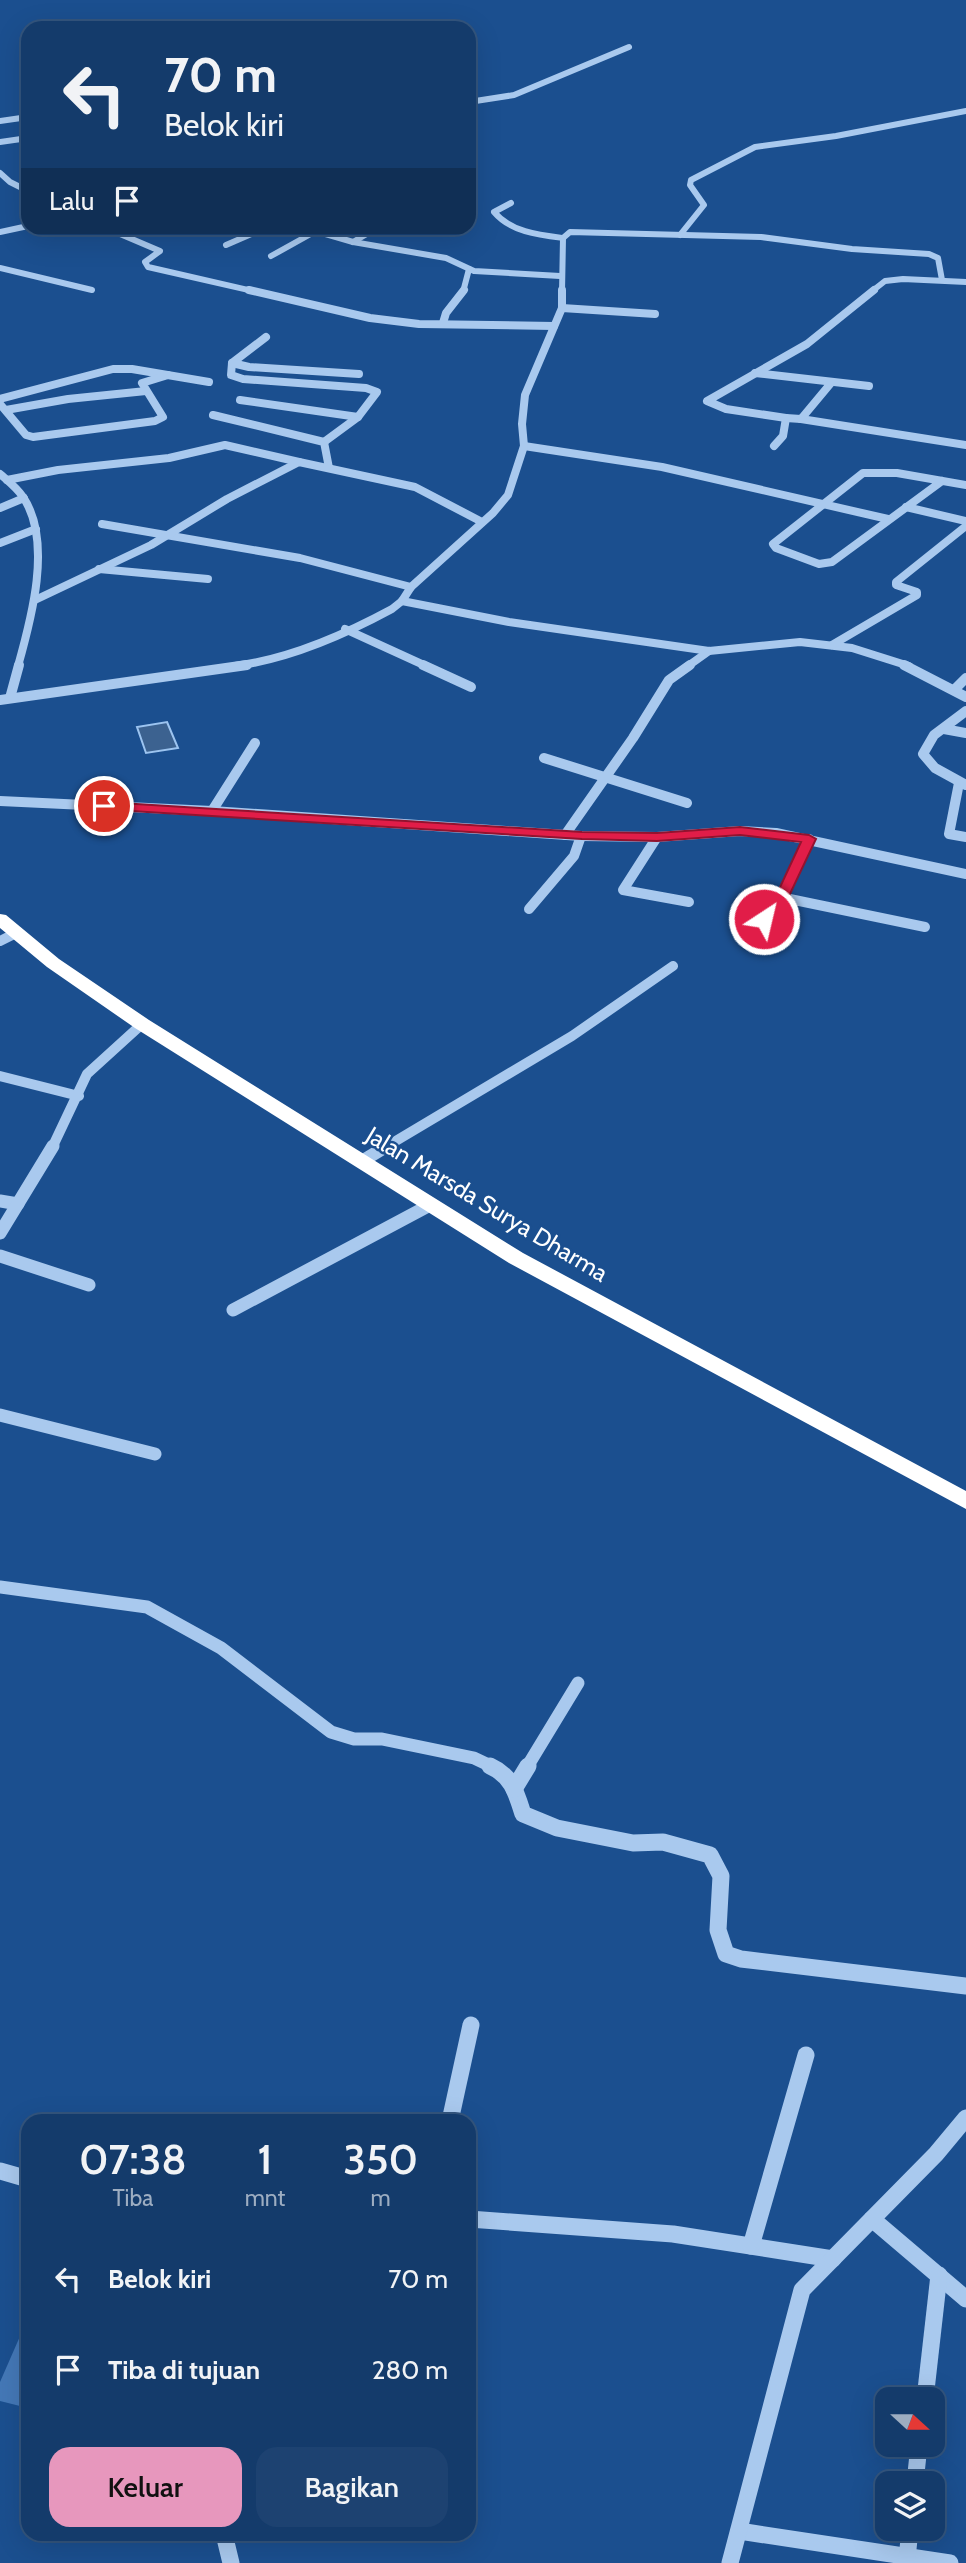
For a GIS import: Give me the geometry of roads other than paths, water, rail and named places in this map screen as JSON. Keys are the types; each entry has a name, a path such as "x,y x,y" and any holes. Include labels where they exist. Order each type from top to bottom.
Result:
{"highway":[{"name":"Jalan Marsda Surya Dharma","path":"0,919 9,937 53,963 142,1024 364,1160 516,1258 966,1501"}],"street":[{"path":"476,101 514,95 629,47"},
{"path":"680,235 704,205 690,185 691,180 747,149 836,136 966,111"},
{"path":"0,121 21,118"},
{"path":"0,142 21,139"},
{"path":"0,173 10,183 21,188"},
{"path":"0,186 10,183"},
{"path":"512,203 494,212 499,220 538,234 562,238 570,232 578,231 761,237 852,249 929,254 938,258 942,280"},
{"path":"0,232 21,228"},
{"path":"122,235 160,251 145,262 148,267 370,318 419,324 554,326"},
{"path":"226,245 249,235"},
{"path":"271,256 310,235"},
{"path":"327,235 446,258 468,269 494,274 560,276"},
{"path":"353,242 365,235"},
{"path":"2,475 24,498 36,529 35,600 5,699 259,663 290,654 401,601 411,587 508,495 524,446 522,424 525,396 562,308 562,238"},
{"path":"0,268 92,290"},
{"path":"443,323 444,314 464,290 465,273 468,269"},
{"path":"966,282 885,281 807,344 709,397 707,401 726,409 966,445"},
{"path":"562,308 655,314"},
{"path":"213,415 324,442 358,417 377,392 236,378 230,373 232,363 267,337"},
{"path":"232,363 359,374"},
{"path":"2,404 58,383 114,369 132,369 209,382"},
{"path":"2,404 26,435 33,437 159,420 163,417 132,369"},
{"path":"755,373 869,386"},
{"path":"2,404 68,399 144,387 169,375"},
{"path":"58,383 68,399"},
{"path":"801,419 831,383"},
{"path":"240,400 358,417"},
{"path":"774,446 783,436 786,418"},
{"path":"324,442 329,468"},
{"path":"2,475 169,458 225,445 415,487 482,522"},
{"path":"524,446 594,453 759,486 888,519"},
{"path":"35,600 166,536 228,499 299,462"},
{"path":"942,481 826,564 819,564 776,548 773,544 863,473 942,481 966,485"},
{"path":"0,508 24,498"},
{"path":"906,506 966,520"},
{"path":"102,524 300,558 411,587"},
{"path":"832,645 917,595 913,589 897,585 896,582 966,526"},
{"path":"0,544 36,529"},
{"path":"99,569 208,579"},
{"path":"401,601 509,622 709,651 784,643 832,645 888,659 955,689 966,697"},
{"path":"345,629 471,687"},
{"path":"565,835 669,680 709,651"},
{"path":"955,689 966,678"},
{"path":"966,711 924,746 923,754 935,768 963,784 949,834 966,836"},
{"path":"944,729 966,733"},
{"path":"212,811 255,743"},
{"path":"544,758 687,803"},
{"path":"0,801 212,811 565,835 657,837 740,831 809,839 966,874"},
{"path":"529,908 574,856 582,835"},
{"path":"657,837 625,884 624,890 689,902"},
{"path":"755,917 769,919 809,839"},
{"path":"780,897 925,927"},
{"path":"364,1160 572,1036 673,966"},
{"path":"0,1233 48,1156 88,1074 142,1024"},
{"path":"0,1076 79,1096"},
{"path":"0,1200 18,1204"},
{"path":"233,1310 430,1205"},
{"path":"0,1256 89,1285"},
{"path":"0,1415 155,1454"},
{"path":"0,1587 147,1607 222,1648 331,1732 354,1739 382,1738 474,1758 503,1772 514,1789 523,1814 557,1828 633,1843 663,1842 710,1855 721,1876 718,1930 726,1954 741,1959 966,1986"},
{"path":"514,1789 578,1683"},
{"path":"452,2114 471,2025"},
{"path":"751,2246 806,2054"},
{"path":"730,2563 802,2290 936,2154 966,2118"},
{"path":"0,2171 21,2177"},
{"path":"872,2219 966,2299"},
{"path":"476,2220 673,2234 833,2259"},
{"path":"926,2387 939,2275"},
{"path":"738,2531 950,2563"},
{"path":"226,2541 231,2563"},
{"path":"907,2558 909,2541"}],"water":[{"path":"167,722 178,748 146,753 137,727"}]}
